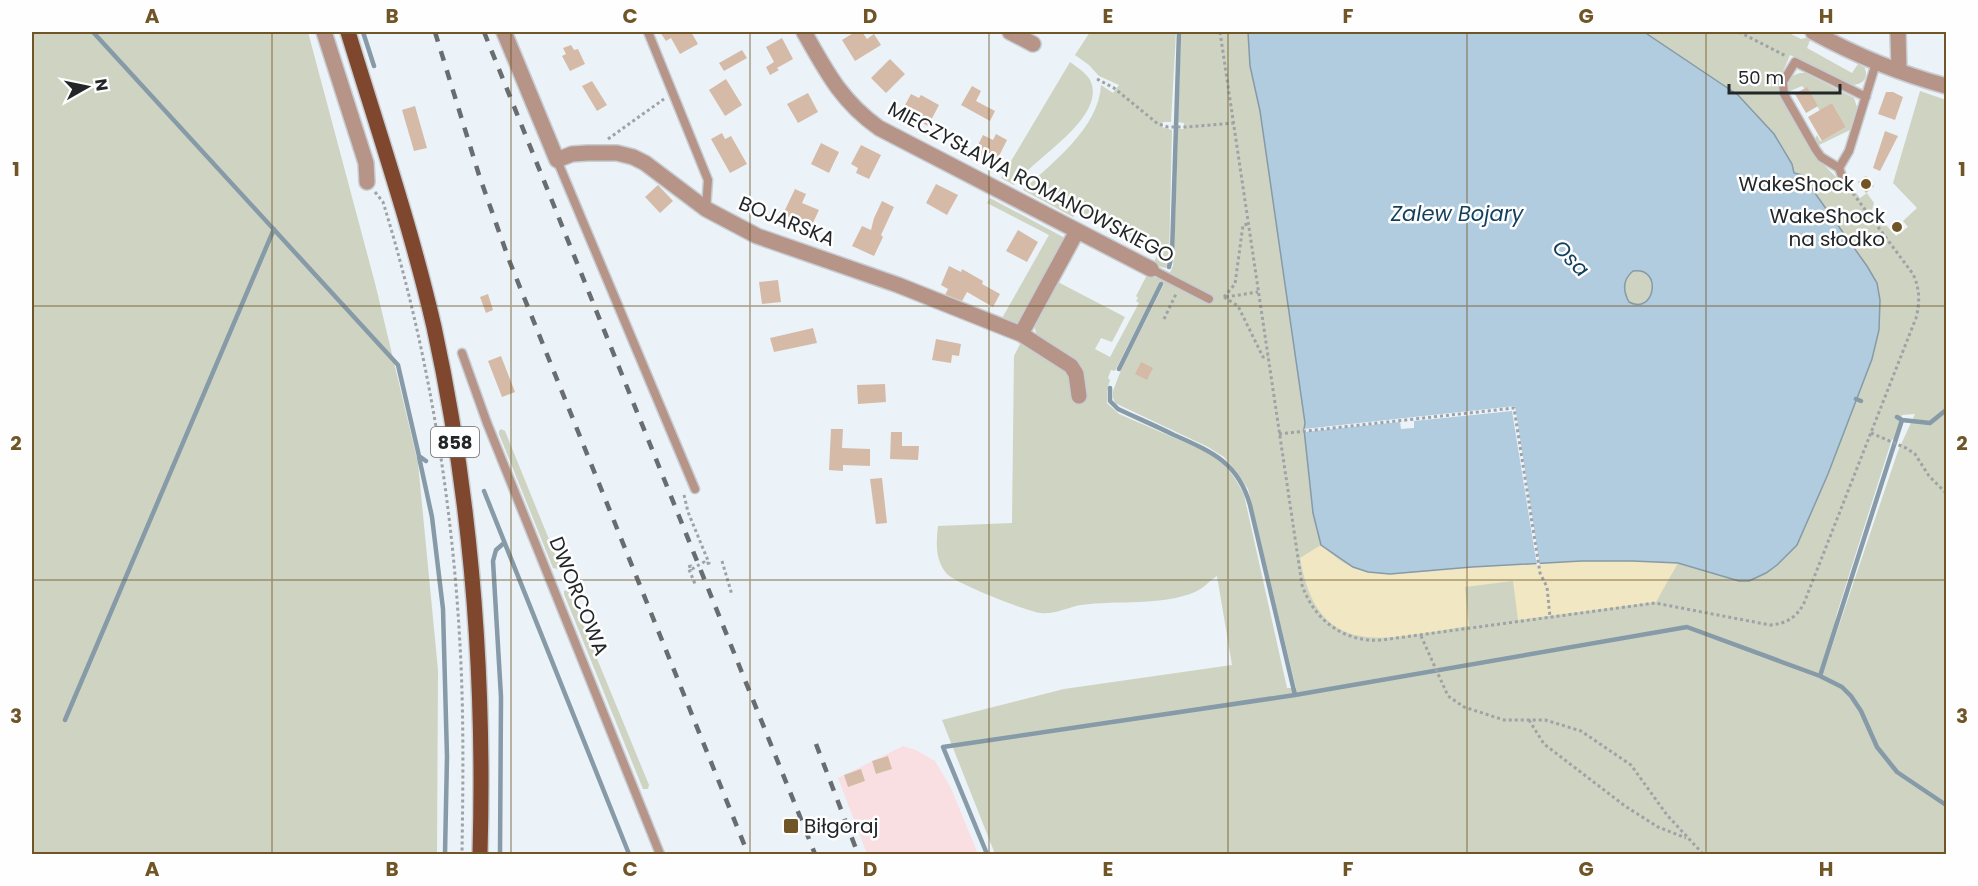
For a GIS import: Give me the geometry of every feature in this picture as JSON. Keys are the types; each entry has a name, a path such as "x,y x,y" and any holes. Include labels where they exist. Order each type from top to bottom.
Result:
{"main road":[{"name":"858","path":"348,32 391,165 418,262 456,444 468,537 478,652 482,761 480,855"}],"street":[{"path":"324,32 366,163 366,182"},
{"path":"504,32 557,160"},
{"name":"MIECZYSŁAWA ROMANOWSKIEGO","path":"804,32 831,81 846,100 872,123 1151,269"},
{"path":"1010,32 1033,44"},
{"path":"1813,32 1876,63 1947,86"},
{"path":"1898,32 1899,71"},
{"name":"BOJARSKA","path":"557,160 572,154 588,153 617,153 633,157 645,163 706,209 757,236 898,285 1021,334 1071,366 1076,374 1079,396"},
{"path":"1021,334 1077,231"}],"lane":[{"path":"648,32 708,180 706,209"},
{"path":"1843,179 1839,168 1821,157 1784,94 1783,82 1795,62 1866,97"},
{"path":"1839,168 1849,151 1876,63"},
{"path":"557,160 695,489"},
{"name":"MIECZYSŁAWA ROMANOWSKIEGO","path":"1151,269 1209,300"},
{"name":"DWORCOWA","path":"462,353 487,423 660,855"}],"path":[{"path":"1220,32 1297,557 1304,590 1325,623 1353,637 1378,640 1441,634 1486,624 1655,603 1770,625 1788,621 1798,613 1804,603 1916,318 1919,295 1913,274 1843,179"},
{"path":"1739,32 1795,62"},
{"path":"1096,78 1114,88 1158,124 1186,128 1234,123"},
{"path":"588,153 673,92"},
{"path":"380,196 395,244 429,389 445,493 460,643 463,717 462,855"},
{"path":"1224,297 1235,284 1243,225 1249,224"},
{"path":"1164,319 1181,284"},
{"path":"1224,297 1258,292"},
{"path":"1224,297 1238,306 1263,357 1268,356"},
{"path":"1279,434 1514,408 1540,573 1547,586 1550,617"},
{"path":"1871,433 1915,454 1929,476 1947,493"},
{"path":"695,489 684,494 686,507 709,563 704,562 692,569 691,566 688,567 695,584"},
{"path":"722,561 732,595"},
{"path":"1421,635 1448,696 1464,707 1504,720 1545,720 1581,731 1631,765 1667,816 1703,855"},
{"path":"1529,720 1544,744 1625,806 1658,827 1689,840"}],"shaded area":[{"path":"903,746 916,750 935,761 951,788 978,854 867,854 838,778"}],"green space":[{"path":"32,32 308,32 376,287 418,463 438,670 437,854 32,854"},
{"path":"1090,32 1176,32 1171,122 1163,122 1162,127 1172,130 1169,259 1166,268 1154,262 1158,253 1151,249 1079,212 1073,217 1023,190 1072,144 1083,130 1098,101 1101,85 1113,93 1119,85 1099,76 1075,55"},
{"path":"1181,32 1787,32 1801,39 1810,37 1807,48 1852,73 1858,64 1865,68 1864,80 1854,85 1790,55 1779,81 1779,95 1812,153 1840,181 1847,175 1850,185 1860,198 1867,193 1874,203 1872,210 1883,226 1886,225 1896,236 1908,227 1903,221 1917,208 1893,183 1920,91 1946,100 1946,854 995,854 942,720 1064,689 1232,665 1217,576 1198,591 1168,599 1081,605 1056,612 1041,613 1022,608 963,584 943,569 937,551 938,526 1012,523 1014,356 1022,340 1070,372 1074,381 1075,399 1083,399 1082,378 1077,367 1047,345 1036,333 1034,324 1036,313 1056,281 1125,317 1112,342 1101,338 1095,349 1110,357 1139,303 1136,301 1138,298 1136,296 1147,275 1166,281 1173,266 1174,254 1178,129 1184,129 1184,123 1178,122","holes":["1160,281 1164,284 1121,370 1113,391 1115,403 1208,447 1224,457 1248,489 1296,688 1287,688 1244,495 1233,476 1219,460 1207,452 1119,414 1107,403 1110,380 1108,378 1111,370 1115,371","1915,414 1898,451 1825,667 1837,613 1892,439 1894,440 1902,415"]},
{"path":"1070,62 1091,81 1092,99 1076,126 1014,185 1001,178"},
{"path":"1800,73 1805,73 1854,98 1857,107 1850,130 1819,145 1815,139 1817,135 1822,141 1846,127 1832,103 1820,111 1807,88 1802,86 1788,92 1790,80"},
{"path":"990,198 1065,238 1022,319 1015,325 1001,320 1049,235 987,203"},
{"path":"501,429 505,431 559,564 558,569 553,568 499,434"},
{"path":"567,590 649,785 648,789 643,789 564,594"}],"sand":[{"path":"1321,545 1337,558 1355,568 1399,573 1550,562 1678,563 1656,602 1518,620 1513,581 1465,587 1469,626 1386,638 1362,636 1341,629 1323,615 1309,592 1300,558"}],"water":[{"name":"Zalew Bojary","path":"1248,32 1644,32 1738,95 1774,134 1792,164 1794,173 1802,175 1867,266 1877,283 1880,300 1879,330 1872,359 1828,474 1797,545 1766,573 1749,581 1739,581 1678,563 1633,561 1581,561 1390,574 1368,572 1353,567 1321,545 1313,513 1305,423 1260,111 1250,66","holes":["1633,271 1643,271 1652,282 1650,297 1638,304 1629,302 1625,282"]}],"pier":[{"path":"1515,406 1540,566 1537,566 1512,411 1414,421 1414,428 1401,429 1400,422 1304,432 1304,429"}],"building":[{"path":"660,32 691,32 698,44 680,54 671,38 666,41"},
{"path":"855,32 862,32 867,39 874,34 881,45 855,61 842,40"},
{"path":"782,38 793,59 770,75 766,67 774,62 766,47"},
{"path":"571,45 574,50 578,49 585,64 570,71 562,56 566,54 563,48"},
{"path":"742,50 747,58 724,71 719,63"},
{"path":"890,59 905,74 886,93 871,78"},
{"path":"726,79 742,105 725,116 709,90"},
{"path":"592,81 607,105 597,111 582,86"},
{"path":"972,86 981,91 976,101 995,111 990,121 961,105"},
{"path":"1807,87 1818,106 1806,113 1795,94"},
{"path":"1886,92 1893,92 1903,97 1895,120 1878,114"},
{"path":"808,93 818,112 798,123 787,104"},
{"path":"911,94 919,98 921,95 939,105 928,126 909,115 911,111 904,107"},
{"path":"1832,103 1846,127 1822,141 1808,117"},
{"path":"415,106 427,148 414,151 402,110"},
{"path":"1885,131 1898,136 1880,171 1873,168"},
{"path":"722,133 725,139 731,136 747,164 730,173 711,139"},
{"path":"996,134 1007,140 995,164 974,153 983,135 993,140"},
{"path":"821,143 839,152 829,173 811,164"},
{"path":"861,145 881,155 869,179 856,173 858,168 851,164"},
{"name":"WakeShock","path":"1866,176 1874,186 1866,193 1858,182"},
{"path":"936,184 958,195 947,215 926,203"},
{"path":"658,185 673,201 660,213 645,197"},
{"path":"795,189 806,194 802,203 819,210 811,227 783,214"},
{"path":"882,201 894,207 874,256 852,246 862,226 871,230"},
{"path":"1018,230 1038,242 1027,262 1006,251"},
{"path":"949,266 961,272 962,269 1000,294 993,307 967,292 961,303 945,295 948,289 941,285"},
{"path":"778,280 781,302 762,304 759,282"},
{"path":"488,294 493,310 486,313 480,297"},
{"path":"813,328 817,343 774,352 770,338"},
{"path":"936,339 961,344 959,356 952,355 951,363 932,360"},
{"path":"501,356 515,392 502,397 488,361"},
{"path":"1141,362 1153,368 1147,380 1135,374"},
{"path":"885,384 886,402 858,404 857,385"},
{"path":"831,429 843,429 842,448 870,449 870,466 843,465 843,471 829,470"},
{"path":"891,432 902,432 902,446 919,446 918,460 890,459"},
{"path":"882,478 887,523 876,524 870,479"},
{"path":"888,756 892,769 876,774 872,761"},
{"path":"861,769 865,781 848,787 844,775"}],"waterway":[{"path":"93,32 398,365 419,456 426,461"},
{"path":"363,32 374,66"},
{"path":"1169,267 1172,254 1179,32"},
{"path":"65,720 274,229"},
{"path":"1119,369 1161,284"},
{"path":"1110,388 1110,401 1118,409 1212,453 1231,468 1238,478 1250,505 1295,695"},
{"name":"Osa","path":"1856,399 1861,401"},
{"name":"Osa","path":"1897,417 1902,420 1930,423 1946,410"},
{"path":"987,854 943,747 1295,695 1687,627 1820,676 1902,420"},
{"path":"419,457 432,517 443,609 447,757 445,854"},
{"path":"484,491 629,854"},
{"path":"500,854 501,697 493,561 496,550 504,543"},
{"path":"1820,676 1842,687 1851,696 1861,711 1877,747 1897,772 1946,805"}],"railway":[{"path":"435,32 479,175 509,260 748,854"},
{"path":"484,32 815,854"},
{"path":"816,744 858,854"}],"place":[{"name":"WakeShock","path":"1866,184"},
{"name":"WakeShock na słodko","path":"1897,227"},
{"name":"Biłgoraj","path":"791,826"}]}
